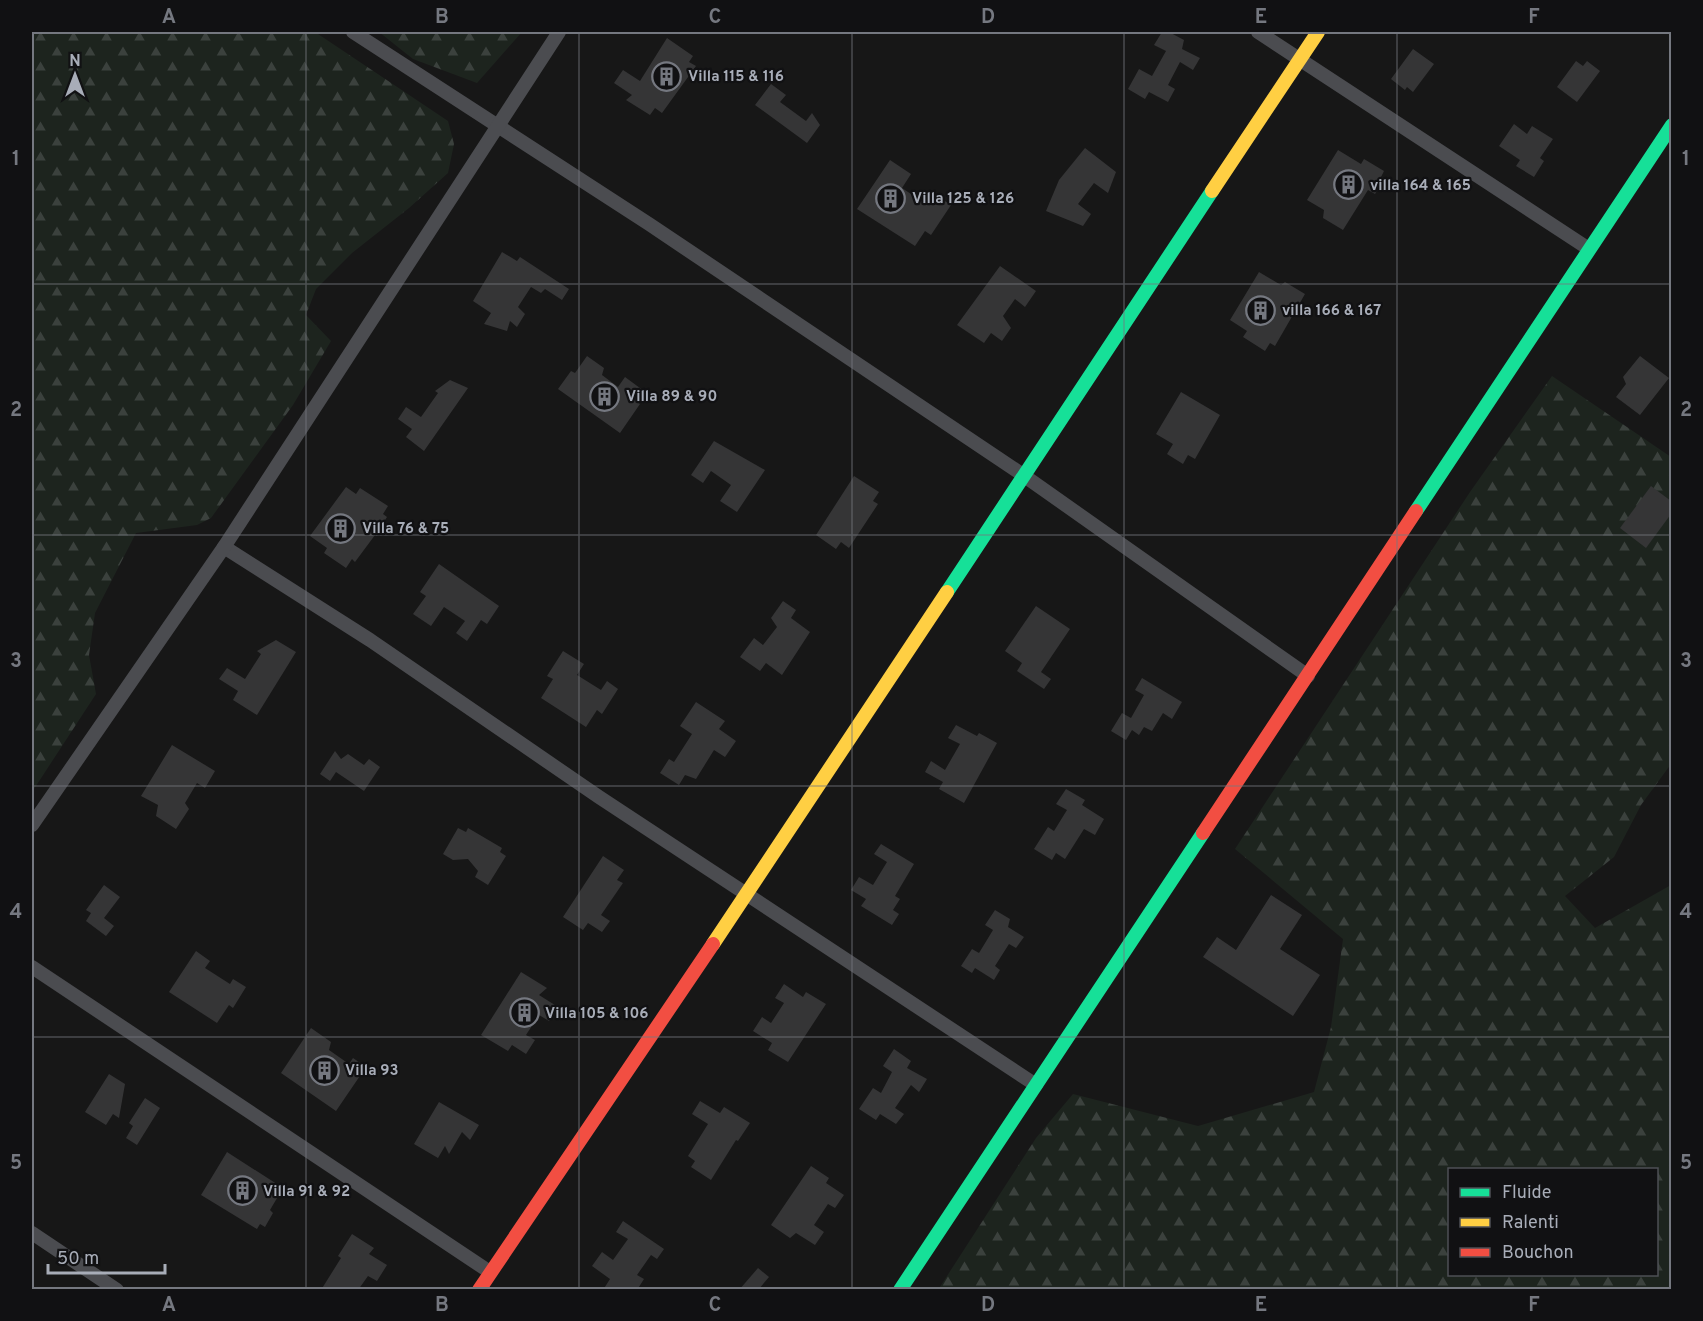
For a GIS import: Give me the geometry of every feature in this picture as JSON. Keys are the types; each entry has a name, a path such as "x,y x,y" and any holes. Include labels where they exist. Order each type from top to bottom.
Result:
{"street":[{"path":"353,32 496,124 1023,475 1308,676"},
{"path":"32,825 224,547 496,124 559,32"},
{"path":"1258,32 1589,249"},
{"path":"478,1290 746,894 1318,32"},
{"path":"900,1290 1671,125"},
{"path":"224,547 370,640 590,791 1036,1085"},
{"path":"32,967 490,1272"},
{"path":"32,1233 117,1290"}],"green space":[{"path":"32,32 315,32 448,121 454,144 448,173 409,208 352,253 316,289 306,315 331,341 293,405 211,518 197,525 136,533 95,613 89,655 96,694 32,792"},
{"path":"379,32 522,32 477,83 413,59"},
{"path":"1552,376 1671,457 1671,764 1641,805 1614,857 1565,896 1595,928 1671,885 1671,1289 938,1290 1036,1138 1073,1094 1198,1126 1314,1092 1331,1027 1343,939 1235,849 1470,492"}],"building":[{"path":"1162,32 1169,32 1184,40 1182,49 1200,58 1193,70 1180,62 1168,85 1175,89 1168,102 1149,92 1145,99 1128,89 1139,69 1152,76 1166,51 1154,45"},
{"name":"Villa 115 & 116","path":"667,38 693,56 689,62 696,66 662,113 655,108 650,115 626,100 632,95 614,83 623,70 640,81"},
{"path":"1413,49 1434,64 1413,92 1407,87 1405,90 1391,79"},
{"path":"1576,61 1583,66 1587,61 1600,71 1577,102 1557,87"},
{"path":"771,84 786,95 780,102 806,121 812,113 820,125 807,143 755,105"},
{"path":"1514,124 1527,134 1532,126 1553,139 1540,158 1544,161 1534,177 1516,166 1520,160 1499,146"},
{"path":"1085,148 1116,172 1108,193 1094,183 1078,204 1091,214 1083,226 1046,211 1059,180"},
{"name":"villa 164 & 165","path":"1338,150 1361,164 1364,159 1384,171 1381,177 1385,179 1375,194 1368,190 1343,230 1323,218 1324,210 1307,200"},
{"name":"Villa 125 & 126","path":"890,160 911,174 902,188 926,204 931,192 951,205 931,235 925,231 915,246 857,209"},
{"path":"502,252 517,261 520,257 569,289 562,300 545,289 541,293 531,287 518,307 525,314 517,327 510,321 507,331 484,324 491,313 473,301"},
{"path":"1000,266 1036,291 1025,307 1015,299 1003,316 1011,328 1002,341 991,333 984,343 957,325"},
{"name":"villa 166 & 167","path":"1259,272 1281,285 1285,282 1305,294 1275,346 1270,343 1265,351 1243,337 1247,331 1230,320"},
{"name":"Villa 89 & 90","path":"587,356 604,368 602,375 618,387 625,377 644,391 637,402 640,404 620,433 558,389 571,371 575,373"},
{"path":"1640,356 1669,378 1640,415 1616,397 1626,384 1623,377"},
{"path":"450,380 468,388 424,451 406,437 412,429 398,419 406,407 421,417 438,393 435,391"},
{"path":"1181,392 1220,415 1195,459 1188,455 1183,464 1167,454 1173,444 1156,434"},
{"path":"714,441 765,470 737,512 720,501 731,485 711,471 703,483 691,475"},
{"path":"854,476 879,492 873,501 878,504 849,548 841,542 836,549 816,535"},
{"path":"1651,486 1671,501 1671,514 1646,548 1620,528"},
{"name":"Villa 76 & 75","path":"346,487 356,494 360,488 388,506 383,514 387,517 378,531 355,562 352,559 346,568 324,553 327,548 310,536"},
{"path":"439,564 499,606 487,624 481,620 467,641 456,633 465,621 444,607 431,626 413,614 426,596 420,592"},
{"path":"783,601 796,610 791,618 810,632 782,675 766,663 760,671 740,657 754,638 763,645 777,627 771,618"},
{"path":"1036,606 1070,629 1041,672 1051,679 1044,689 1017,671 1022,663 1005,651"},
{"path":"276,640 296,652 257,715 233,700 238,691 219,679 227,668 245,679 261,654 257,651"},
{"path":"563,651 584,664 577,675 601,690 607,681 618,689 602,714 597,710 586,727 541,698 553,679 547,676"},
{"path":"1142,678 1182,702 1172,719 1163,713 1152,731 1144,727 1139,735 1132,730 1126,740 1111,731 1122,713 1131,718 1144,695 1135,690"},
{"path":"696,702 725,721 719,729 736,741 725,757 714,750 696,779 685,775 679,785 660,773 669,759 674,762 692,734 680,726"},
{"path":"956,725 977,736 979,733 997,743 964,803 939,789 943,782 925,772 931,761 945,770 960,744 948,738"},
{"path":"172,745 215,771 205,788 197,783 185,803 189,809 176,829 156,816 158,805 141,796"},
{"path":"335,751 341,759 348,754 364,765 369,759 380,767 364,791 336,772 330,781 320,774"},
{"path":"1066,789 1085,800 1082,805 1104,819 1095,835 1084,829 1065,859 1056,853 1052,860 1034,849 1048,827 1054,831 1067,810 1056,804"},
{"path":"458,828 466,832 468,828 502,848 500,852 506,856 488,885 475,877 478,871 468,859 453,860 443,854"},
{"path":"881,844 914,864 895,896 900,899 893,910 899,914 892,925 861,906 866,899 851,890 859,877 873,885 887,862 874,854"},
{"path":"603,856 624,870 617,880 623,883 601,915 610,921 602,932 588,923 583,930 563,917"},
{"path":"104,885 120,897 104,918 114,926 106,936 86,921 91,913 86,910"},
{"path":"1271,895 1302,915 1280,949 1320,975 1293,1016 1203,957 1217,937 1236,950"},
{"path":"995,910 1010,919 1008,927 1024,937 1016,948 1009,944 995,966 1000,970 994,980 975,968 972,973 961,966 972,949 979,953 993,930 985,925"},
{"path":"196,951 210,961 205,968 230,984 233,979 246,987 233,1008 229,1005 217,1023 169,992"},
{"name":"Villa 105 & 106","path":"521,972 547,988 539,995 558,1007 549,1021 539,1015 526,1035 535,1040 526,1054 512,1045 508,1051 481,1035"},
{"path":"784,984 803,997 806,992 826,1004 788,1062 768,1050 772,1043 753,1031 762,1017 771,1023 784,1003 775,998"},
{"name":"Villa 93","path":"311,1028 331,1042 329,1050 349,1064 353,1058 366,1067 336,1111 281,1073"},
{"path":"894,1049 911,1061 907,1068 927,1079 919,1092 911,1085 895,1108 904,1114 896,1124 880,1114 876,1120 859,1109 873,1088 881,1093 892,1072 883,1066"},
{"path":"109,1074 125,1084 119,1118 113,1114 106,1125 85,1112"},
{"path":"145,1098 160,1108 137,1145 126,1138 133,1126 129,1123"},
{"path":"700,1101 720,1113 724,1107 750,1123 738,1141 736,1140 711,1180 691,1167 695,1161 688,1156 708,1124 692,1114"},
{"path":"439,1102 479,1125 470,1140 462,1132 449,1154 445,1146 438,1158 414,1144"},
{"name":"Villa 91 & 92","path":"227,1152 283,1188 270,1210 273,1213 265,1227 260,1224 257,1229 201,1195"},
{"path":"811,1166 829,1178 826,1183 844,1195 835,1208 828,1204 814,1225 824,1232 815,1245 796,1233 790,1238 771,1225"},
{"path":"623,1221 664,1249 657,1259 651,1255 637,1275 644,1279 637,1290 603,1290 610,1279 592,1266 602,1252 613,1260 628,1239 616,1232"},
{"path":"352,1234 374,1248 369,1254 387,1265 377,1281 368,1276 358,1290 321,1290 341,1258 338,1256"},
{"path":"758,1268 769,1277 758,1290 739,1290"}],"traffic: fast":[{"path":"1416,511 1672,125"},
{"path":"947,592 1212,191"},
{"path":"900,1290 1203,833"}],"traffic: slow":[{"path":"1212,191 1318,32"},
{"path":"713,944 947,592"}],"traffic: jam":[{"path":"1203,833 1416,511"},
{"path":"479,1290 713,944"}],"place":[{"name":"Villa 115 & 116","path":"667,76"},
{"name":"villa 164 & 165","path":"1349,185"},
{"name":"Villa 125 & 126","path":"891,198"},
{"name":"villa 166 & 167","path":"1261,310"},
{"name":"Villa 89 & 90","path":"605,396"},
{"name":"Villa 76 & 75","path":"341,528"},
{"name":"Villa 105 & 106","path":"524,1013"},
{"name":"Villa 93","path":"324,1070"},
{"name":"Villa 91 & 92","path":"242,1191"}]}
